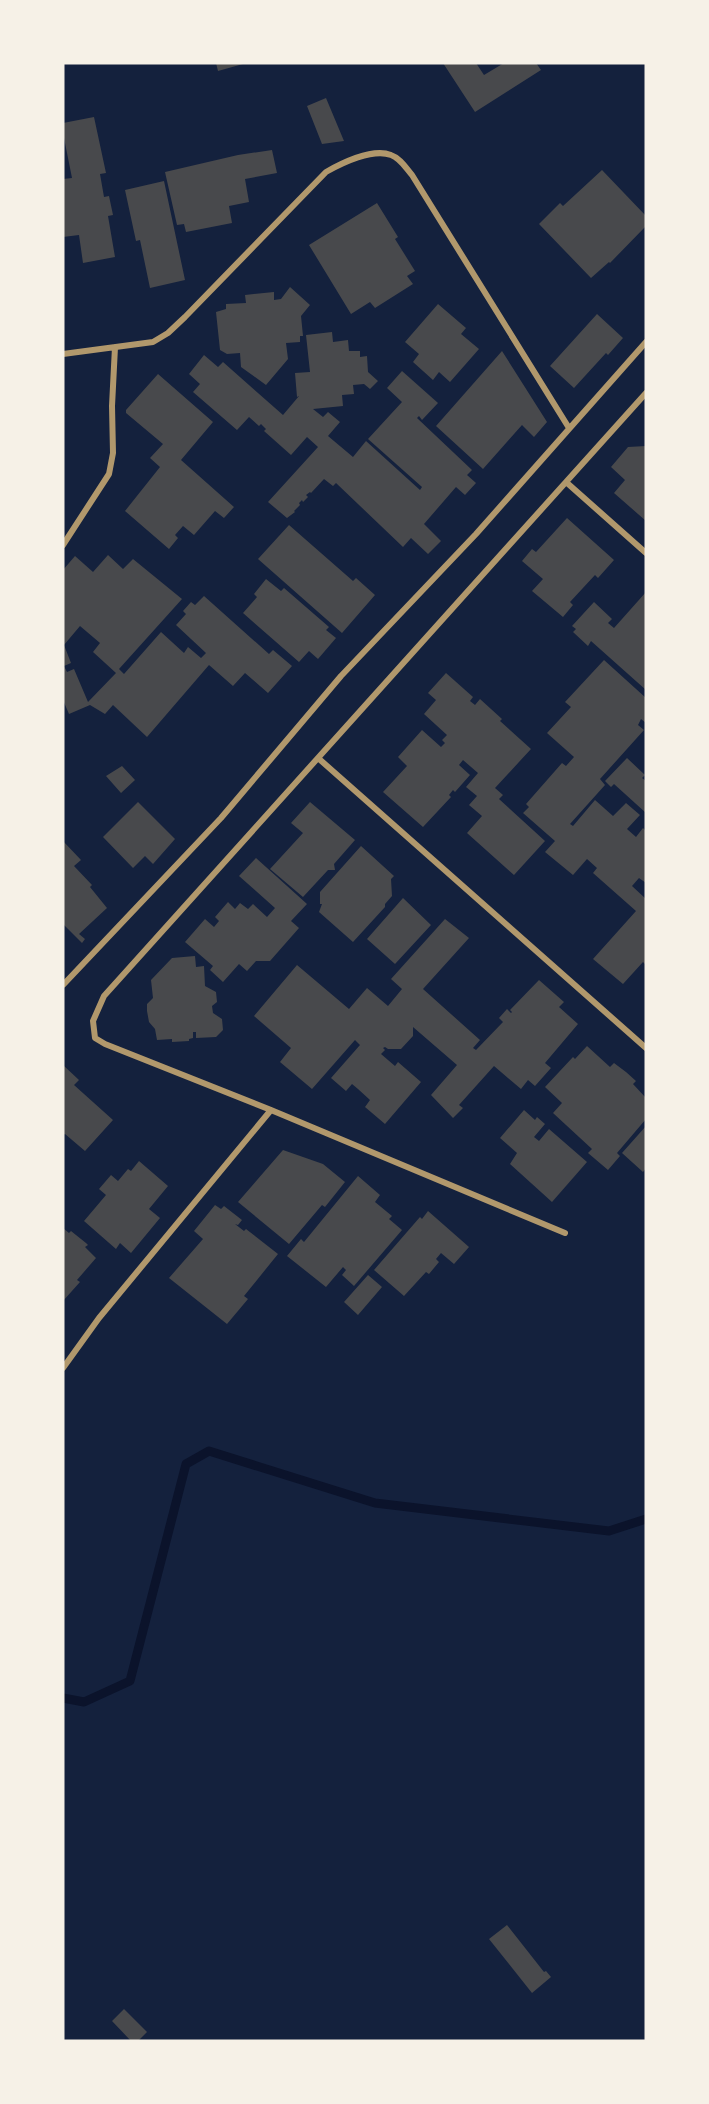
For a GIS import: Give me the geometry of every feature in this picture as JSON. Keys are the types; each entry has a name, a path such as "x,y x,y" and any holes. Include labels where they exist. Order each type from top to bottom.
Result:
{"street":[{"path":"63,354 153,342 168,333 326,172 357,158 380,153 390,154 398,159 412,175 569,428"},
{"path":"63,985 221,818 342,676 476,534 646,342"},
{"path":"63,545 109,474 113,453 112,406 115,347"},
{"path":"565,1233 271,1110 105,1044 95,1038 93,1021 104,996 646,393"},
{"path":"566,482 646,553"},
{"path":"318,758 646,1048"},
{"path":"63,1368 99,1318 271,1110"}],"building":[{"path":"216,63 243,63 243,64 218,71"},
{"path":"443,63 476,63 484,75 504,63 536,63 541,70 475,112"},
{"path":"326,98 344,141 322,144 307,106"},
{"path":"94,117 106,173 100,174 104,197 109,196 113,215 108,216 115,257 83,263 79,235 63,237 63,179 72,178 63,123"},
{"path":"272,150 277,173 245,179 249,202 229,206 232,223 186,232 184,224 177,225 165,172 238,155"},
{"path":"602,170 646,216 646,226 610,263 591,278 539,224 560,203 563,206"},
{"path":"164,181 185,280 150,288 140,240 136,241 125,190"},
{"path":"377,203 398,237 395,239 415,271 407,276 413,284 375,308 370,302 351,314 309,245"},
{"path":"290,287 310,305 301,316 303,336 300,336 300,342 286,343 288,359 266,385 241,367 240,353 227,354 220,350 216,312 226,309 226,304 246,303 245,295 274,292 274,300 281,299"},
{"path":"438,304 466,328 461,334 479,349 450,382 439,372 433,380 413,362 419,354 405,342"},
{"path":"597,314 623,338 574,388 550,366"},
{"path":"332,332 333,342 348,340 349,351 360,351 360,357 367,356 368,372 378,381 370,389 364,384 353,385 354,394 342,395 343,406 313,409 323,417 328,412 340,422 328,436 353,457 366,441 420,490 422,487 368,439 402,402 387,388 402,371 438,403 422,420 419,416 417,418 472,470 467,475 476,483 465,495 456,487 424,524 441,541 428,554 411,538 403,547 336,483 333,486 324,479 311,493 306,495 308,497 299,503 295,512 287,518 268,502 318,447 307,437 291,455 264,431 266,429 261,424 259,426 249,417 237,430 193,392 200,384 189,374 204,355 218,367 223,362 283,415 299,396 297,397 295,373 310,372 306,335"},
{"path":"502,351 547,422 534,437 522,425 483,469 436,426"},
{"path":"158,374 213,422 181,460 234,507 224,518 215,511 194,535 183,526 175,535 178,538 169,549 125,511 160,467 150,458 163,444 126,413 126,410"},
{"path":"646,446 646,521 614,493 625,480 611,467 628,447"},
{"path":"567,518 614,560 598,578 595,575 570,602 573,605 563,617 532,591 543,579 522,561 532,549 536,552"},
{"path":"289,525 353,581 356,578 375,595 342,633 258,559"},
{"path":"108,555 123,569 133,559 182,599 119,669 124,674 161,632 184,653 188,647 201,658 206,653 176,625 186,614 183,611 191,602 195,605 204,596 269,654 273,650 292,666 268,693 245,673 233,686 209,665 147,737 113,705 105,714 90,705 69,714 63,700 63,570 75,556 93,572","holes":["80,626 100,643 93,652 116,673 88,702 74,669 67,672 64,666 71,663 64,645"]},
{"path":"266,579 281,591 284,588 329,627 326,630 336,638 318,659 309,651 299,662 243,613 257,597 254,594"},
{"path":"646,592 646,690 591,641 588,646 573,632 576,629 572,626 594,602 612,619 608,623 614,628"},
{"path":"604,660 646,698 646,723 641,719 638,725 644,730 600,779 605,785 570,824 573,826 595,800 613,816 626,803 640,815 627,829 636,837 643,828 646,831 646,883 639,878 632,886 646,899 646,965 643,962 623,984 593,959 636,911 593,873 597,868 587,859 573,875 545,852 555,841 523,813 529,807 526,804 562,763 566,766 574,757 547,733 571,707 565,702"},
{"path":"446,673 473,697 470,701 475,705 480,699 531,749 495,788 503,795 499,799 545,841 514,875 467,833 482,816 469,805 477,796 466,787 478,773 463,760 459,765 470,775 455,792 453,790 449,795 451,797 423,827 383,792 407,766 398,757 422,730 441,747 445,743 442,740 447,735 424,714 436,700 428,693"},
{"path":"627,758 645,775 642,778 646,781 646,813 614,784 611,787 605,781"},
{"path":"122,766 135,780 121,793 106,776"},
{"path":"138,802 175,839 153,864 145,856 133,868 103,837"},
{"path":"310,802 355,840 334,864 335,870 328,870 303,897 270,869 303,833 291,823"},
{"path":"63,841 81,860 74,866 92,885 90,887 107,908 79,934 85,939 82,943 63,924"},
{"path":"361,846 394,876 391,879 392,896 353,942 319,912 322,904 320,904 320,892"},
{"path":"256,858 307,904 291,921 299,928 270,961 256,961 247,971 239,964 223,982 210,970 213,966 185,942 205,919 214,927 219,921 215,917 228,902 235,909 240,903 248,909 253,904 267,917 275,908 239,876"},
{"path":"403,898 431,925 395,964 367,939"},
{"path":"445,919 469,938 423,989 480,1040 473,1048 476,1050 503,1022 499,1018 507,1009 511,1013 510,1010 539,980 564,1002 559,1007 578,1024 545,1063 551,1068 535,1086 528,1080 521,1089 494,1066 459,1105 463,1108 453,1118 431,1095 457,1065 413,1027 413,1036 401,1049 385,1047 381,1054 395,1066 398,1062 421,1082 385,1124 365,1107 370,1100 358,1089 352,1084 346,1091 331,1078 360,1045 355,1040 312,1089 280,1062 291,1048 254,1016 297,965 349,1009 367,988 388,1006 402,989 391,979"},
{"path":"195,956 196,967 204,966 205,986 216,992 217,1002 212,1006 213,1013 222,1019 223,1030 216,1037 196,1038 196,1032 193,1032 193,1038 189,1041 157,1040 147,1011 147,1004 153,998 151,980 172,958"},
{"path":"587,1046 610,1067 614,1063 626,1072 636,1081 633,1084 646,1098 646,1119 617,1153 620,1156 608,1170 588,1153 592,1149 553,1113 562,1103 545,1087 573,1057 575,1059"},
{"path":"63,1065 79,1080 74,1085 113,1120 85,1151 65,1134 63,1135"},
{"path":"524,1110 535,1120 537,1117 545,1124 534,1137 539,1141 549,1129 587,1162 552,1202 510,1164 517,1153 500,1138"},
{"path":"646,1126 646,1168 643,1172 622,1153"},
{"path":"283,1150 323,1164 345,1182 325,1207 322,1205 289,1244 238,1202"},
{"path":"139,1161 168,1186 149,1209 160,1218 131,1253 120,1243 116,1249 84,1221 106,1195 99,1189 111,1175 118,1181"},
{"path":"358,1176 380,1195 375,1202 392,1216 389,1219 402,1230 354,1286 342,1275 346,1270 343,1267 326,1287 287,1256 301,1239 304,1242"},
{"path":"215,1205 221,1209 224,1206 242,1220 238,1225 235,1224 244,1231 246,1229 278,1254 244,1296 248,1299 227,1324 169,1278 203,1239 194,1231"},
{"path":"428,1211 469,1247 454,1264 441,1253 436,1259 439,1262 429,1274 426,1272 404,1296 374,1270 420,1217 422,1219"},
{"path":"63,1228 69,1233 71,1231 86,1243 88,1245 85,1247 96,1258 77,1280 80,1282 63,1301"},
{"path":"368,1275 382,1287 358,1315 344,1302"},
{"path":"507,1925 544,1972 546,1971 551,1977 532,1993 489,1939"},
{"path":"124,2009 147,2032 138,2041 131,2041 112,2021"}],"waterway":[{"path":"63,1698 84,1702 130,1681 186,1464 209,1451 375,1503 609,1531 646,1519"}]}
